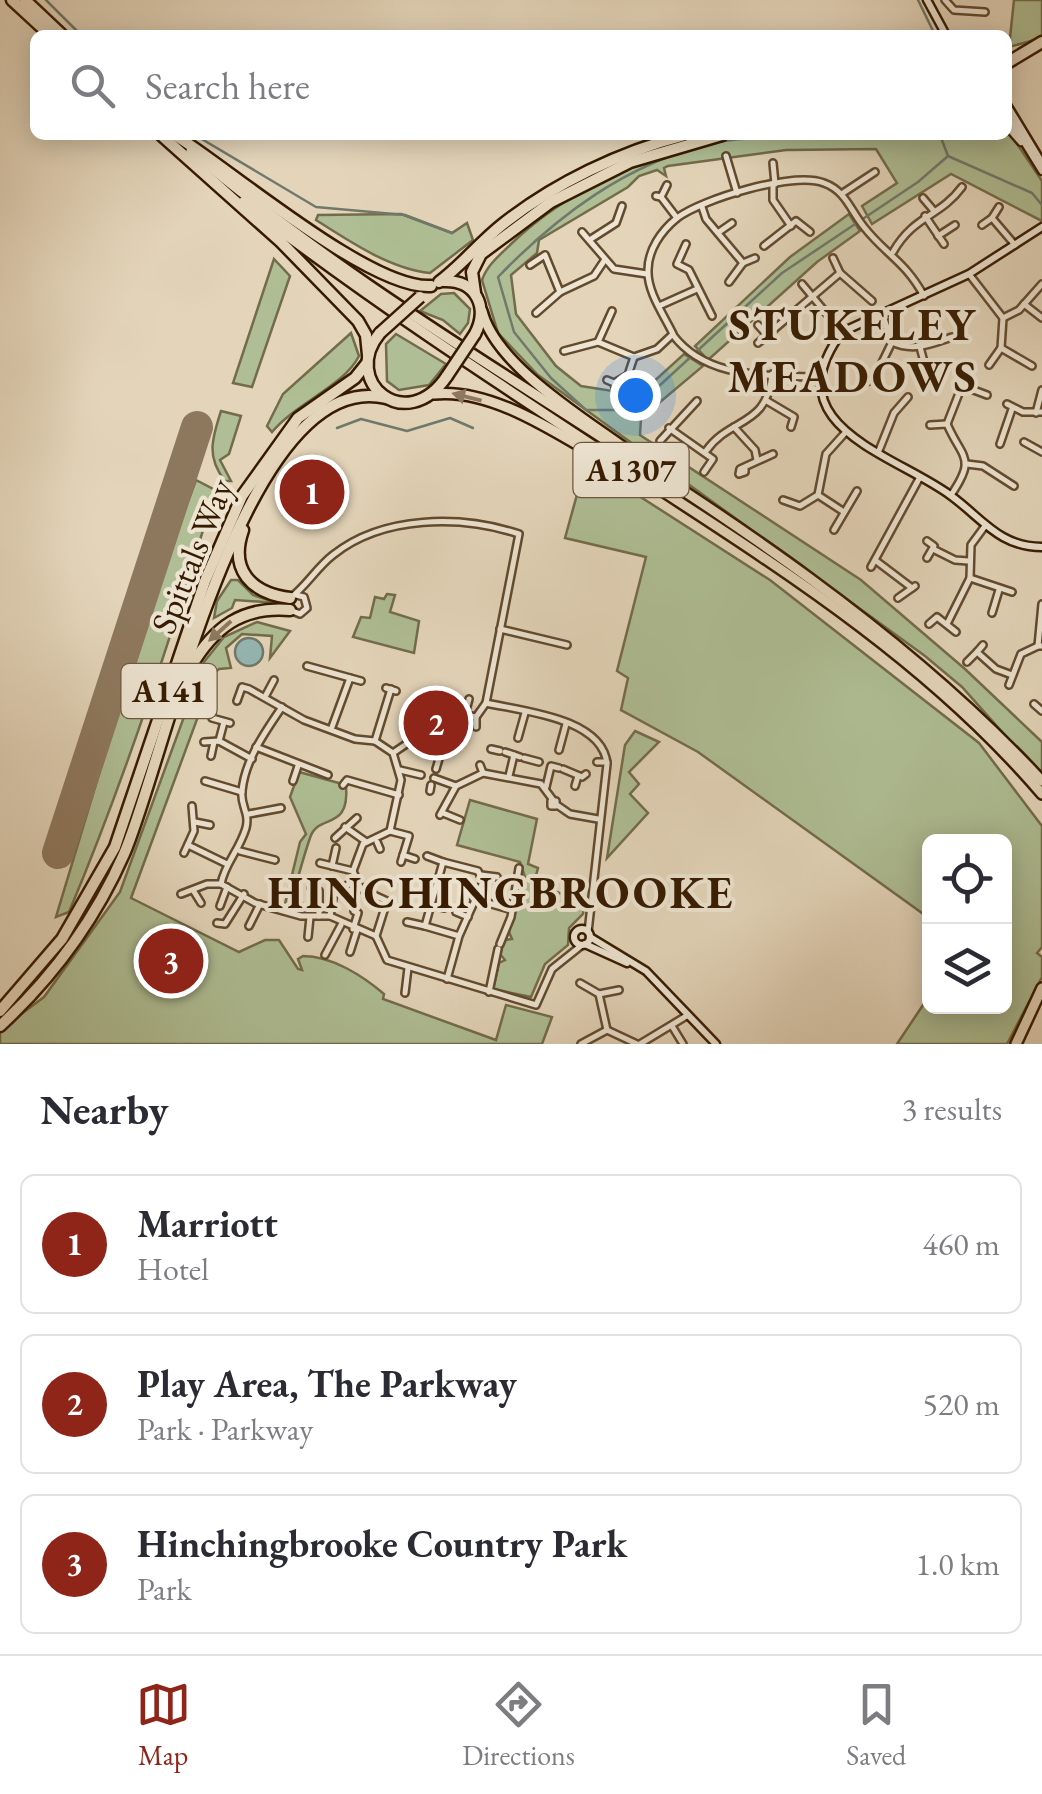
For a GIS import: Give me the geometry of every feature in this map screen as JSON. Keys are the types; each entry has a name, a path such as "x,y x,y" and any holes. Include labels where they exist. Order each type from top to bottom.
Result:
{"highway":[{"path":"12,0 45,30"},
{"path":"25,0 57,30"},
{"path":"1012,53 1042,42"},
{"path":"1012,58 1024,50"},
{"name":"A1307","path":"167,140 358,321 366,336 368,359"},
{"name":"A1307","path":"182,140 357,258 410,284 435,284"},
{"path":"386,398 372,382 368,359 380,333 484,239 543,196 628,153 669,140"},
{"path":"434,394 474,334 482,309 472,272 481,254 551,202 630,162 705,140"},
{"path":"435,284 462,283 475,292"},
{"name":"Spittals Way","path":"0,1011 62,939 115,847 205,581 242,496 298,418 355,378 368,359"},
{"name":"Spittals Way","path":"0,1026 72,946 108,888 138,822 177,692 226,554 253,500 287,448 324,410 356,395 410,404 434,394"},
{"path":"253,500 239,546 241,571 258,590 292,601"},
{"path":"177,692 204,646 229,622 250,611 292,601"}],"main road":[{"name":"A1307","path":"181,140 380,294 726,522"},
{"name":"A1307","path":"201,169 431,340 815,590 889,647 964,713 1042,794"},
{"name":"A1307","path":"482,309 494,338 559,402 894,640 996,731 1042,781"},
{"name":"A1307","path":"434,394 459,394 500,407 644,478"},
{"path":"1016,1044 1042,988"}],"street":[{"path":"927,0 942,30"},
{"path":"945,0 954,10 985,12"},
{"path":"1012,113 1042,163"},
{"path":"1012,122 1042,171"},
{"path":"1012,132 1032,154"},
{"path":"725,160 738,193"},
{"path":"773,162 773,200 792,226"},
{"path":"843,193 863,174 875,172"},
{"path":"822,378 724,370 684,350 659,306 647,274 655,243 677,218 738,193 818,180 843,193 861,224 893,252 924,296"},
{"path":"668,185 658,196 677,218"},
{"path":"893,252 914,222 934,212 962,187"},
{"path":"923,198 934,212"},
{"path":"592,239 616,223 622,206"},
{"path":"702,207 706,219 743,264"},
{"path":"982,225 999,207"},
{"path":"925,216 944,244"},
{"path":"992,218 1015,245"},
{"path":"764,246 800,221 810,232"},
{"path":"719,232 732,223"},
{"path":"938,236 955,225"},
{"path":"1042,227 969,274 842,332 822,378 826,407 844,434 951,495 1005,540 1042,547"},
{"path":"582,232 592,239 604,261 624,274 647,274"},
{"path":"686,244 677,267 689,270 712,316"},
{"path":"530,266 544,253 560,292"},
{"path":"730,282 743,264 755,258"},
{"path":"834,258 840,273 872,301"},
{"path":"536,314 560,292 594,276 604,261"},
{"path":"758,344 840,273"},
{"path":"969,274 1003,318 1001,348 989,365"},
{"path":"802,284 842,332"},
{"path":"1003,318 1024,304 1042,284"},
{"path":"659,306 697,289"},
{"path":"1024,304 1042,318"},
{"path":"545,308 551,315"},
{"path":"598,342 612,311"},
{"path":"862,384 874,379 892,342 882,314"},
{"path":"758,326 766,334"},
{"path":"569,351 598,342 634,357 656,349 673,334"},
{"path":"892,342 920,348 952,337"},
{"path":"917,376 924,362 920,348"},
{"path":"1001,348 1032,366"},
{"path":"616,392 611,382 628,375 634,357"},
{"path":"706,451 717,436 756,416 767,401 772,374"},
{"path":"965,378 947,424 967,464"},
{"path":"963,386 987,395"},
{"path":"1000,444 1009,407 1039,412 1042,390"},
{"path":"878,453 894,413 908,397"},
{"path":"660,442 696,401"},
{"path":"767,401 794,417 791,427"},
{"path":"930,425 947,424"},
{"path":"734,427 755,450 758,460"},
{"path":"670,428 713,459 704,472"},
{"path":"783,500 800,506 818,495 826,454 844,434"},
{"path":"1028,446 1042,452"},
{"path":"745,468 773,454"},
{"path":"967,464 984,466 1014,486"},
{"path":"951,495 967,464"},
{"path":"871,568 920,476"},
{"path":"834,530 857,491"},
{"path":"818,495 844,512"},
{"path":"292,601 333,555 377,531 444,522 507,530 521,538 486,703 476,717 476,728"},
{"path":"947,624 970,578 968,561 972,545 985,526"},
{"path":"927,541 933,549 955,560 968,561"},
{"path":"928,558 933,549"},
{"path":"876,560 914,587 898,598"},
{"path":"970,578 1012,592"},
{"path":"292,601 303,613 308,582"},
{"path":"992,612 999,590"},
{"path":"292,601 306,599"},
{"path":"1008,685 1022,654 1040,646 1042,604"},
{"path":"929,624 936,617 956,632"},
{"path":"500,629 567,644"},
{"path":"968,662 983,645"},
{"path":"977,652 1012,675"},
{"path":"306,666 361,681"},
{"path":"332,727 350,678"},
{"path":"266,695 274,680"},
{"path":"237,701 243,684 304,720 332,727 355,739 376,740 393,753 400,770 400,795 390,831 376,842 365,841 346,829"},
{"path":"376,740 391,689"},
{"path":"465,714 469,699"},
{"path":"365,841 353,871 354,880 361,889 387,901 376,936 387,960 536,1005 548,974 583,938 607,762 596,738 566,724 486,703"},
{"path":"1034,704 1042,710"},
{"path":"220,906 227,864 240,851 247,824 249,814 242,792 252,759 282,707"},
{"path":"393,753 427,730 436,709 476,717"},
{"path":"518,738 525,713"},
{"path":"211,756 227,722 212,718"},
{"path":"559,750 566,724"},
{"path":"204,742 216,742 252,759"},
{"path":"256,747 328,775"},
{"path":"492,748 539,762"},
{"path":"441,752 433,780 456,786"},
{"path":"508,776 520,756"},
{"path":"596,762 607,762"},
{"path":"480,764 483,773"},
{"path":"293,780 298,766"},
{"path":"586,774 578,776 551,766 546,787 552,805 570,814 598,819"},
{"path":"400,770 421,775"},
{"path":"460,820 442,814 456,786 483,773 546,787"},
{"path":"575,786 578,776"},
{"path":"343,785 347,780 400,795"},
{"path":"204,781 242,792"},
{"path":"352,792 355,783"},
{"path":"184,853 195,822 192,806"},
{"path":"249,814 281,808"},
{"path":"336,838 358,818"},
{"path":"195,822 210,825"},
{"path":"390,831 409,836 402,859 414,859"},
{"path":"188,845 227,864"},
{"path":"332,866 336,848"},
{"path":"240,851 274,860"},
{"path":"426,856 482,876 497,877"},
{"path":"320,862 353,871"},
{"path":"425,926 443,862"},
{"path":"489,992 519,868"},
{"path":"447,980 458,936 482,876"},
{"path":"330,916 334,893 354,880"},
{"path":"181,894 224,885 260,904 310,917 330,916 341,925 376,936"},
{"path":"311,888 318,890 318,916"},
{"path":"193,890 201,903"},
{"path":"217,923 225,924 244,894"},
{"path":"474,899 510,910"},
{"path":"249,926 260,904"},
{"path":"431,906 444,908"},
{"path":"350,952 358,913 354,912"},
{"path":"456,912 468,917"},
{"path":"308,937 310,917"},
{"path":"407,922 458,936"},
{"path":"325,954 341,925"},
{"path":"583,938 646,971 716,1044"},
{"path":"405,993 408,968"},
{"path":"580,983 599,994 620,990"},
{"path":"599,994 607,1030"},
{"path":"607,1030 634,1043 688,1015"},
{"path":"672,1026 683,1044"},
{"path":"581,1044 607,1030"}],"green space":[{"path":"1014,0 1042,0 1042,38 1012,46"},
{"path":"1012,136 1042,181 1042,221 951,174 872,224 862,206 897,183 876,149 786,150 668,166 664,168 666,176 657,170 639,176 628,187 539,240 537,253 511,275 516,314 556,366 581,386 613,391 616,404 629,404 684,354 703,366 641,418 640,435 861,580 965,669 1042,742 1042,777 962,687 925,656 538,375 498,333 482,280 490,265 511,244 561,204 618,173 710,142 1012,140"},
{"path":"401,214 452,233 467,223 473,240 430,273 385,260 316,220 318,215"},
{"path":"849,214 860,231 817,262 708,360 695,346 790,257"},
{"path":"274,259 290,276 252,387 233,383"},
{"path":"454,293 470,309 468,323 460,334 443,320 420,311 441,294"},
{"path":"351,333 359,356 352,367 272,432 267,426 283,394"},
{"path":"396,334 446,364 429,385 399,390 387,381 386,344"},
{"path":"221,411 241,416 229,454 220,460 231,481 225,481 213,456"},
{"path":"586,462 770,580 979,743 1042,826 1042,947 1037,953 1042,957 1042,977 1007,1044 897,1044 922,1006 922,1014 1012,1014 1012,834 922,834 922,913 698,752 621,710 628,678 617,671 646,557 565,538"},
{"path":"196,480 215,490 166,650 130,756 69,912 56,917 149,608"},
{"path":"231,580 238,580 253,595 278,603 235,600 232,608 214,618 217,601"},
{"path":"387,594 395,595 390,612 419,621 414,653 353,637 361,617 370,618 375,597 384,599"},
{"path":"257,622 290,631 270,658 272,636 242,634 226,648 231,668 219,669 204,682 203,703 131,898 239,952 265,940 279,940 298,969 302,970 298,959 303,956 336,963 376,987 384,994 383,999 496,1040 506,1005 552,1017 542,1044 0,1044 0,1030 44,997 120,892 204,662 224,637"},
{"path":"635,731 659,742 629,772 639,784 630,794 648,813 607,858 625,745"},
{"path":"299,772 346,785 343,810 314,830 310,838 292,900 302,903 300,911 284,908 300,842 306,834 290,797"},
{"path":"470,800 537,819 528,864 538,868 534,883 585,903 583,914 569,928 568,945 545,964 531,997 493,989 499,963 505,960 500,954 505,940 512,939 509,932 519,885 525,877 520,862 457,845"}],"water":[{"path":"249,638 259,642 263,652 259,662 249,666 239,662 235,652 239,642"}],"waterway":[{"path":"46,0 76,30"},
{"path":"918,0 933,30"},
{"path":"203,140 316,207 405,215 452,233"},
{"path":"731,140 681,152 622,178 569,213 498,277 514,332 551,378 586,410 633,410 782,273 918,182 948,156 1032,193 1042,205"},
{"path":"942,140 948,156"},
{"path":"337,428 361,419 407,431 450,418 473,428"}],"runway":[{"path":"58,853 197,427"}],"place":[{"name":"Marriott","path":"312,492"},
{"name":"Play Area, The Parkway","path":"436,723"},
{"name":"Hinchingbrooke Country Park","path":"171,961"}],"district":[{"name":"STUKELEY MEADOWS","path":"853,350"},
{"name":"HINCHINGBROOKE","path":"501,892"}]}
